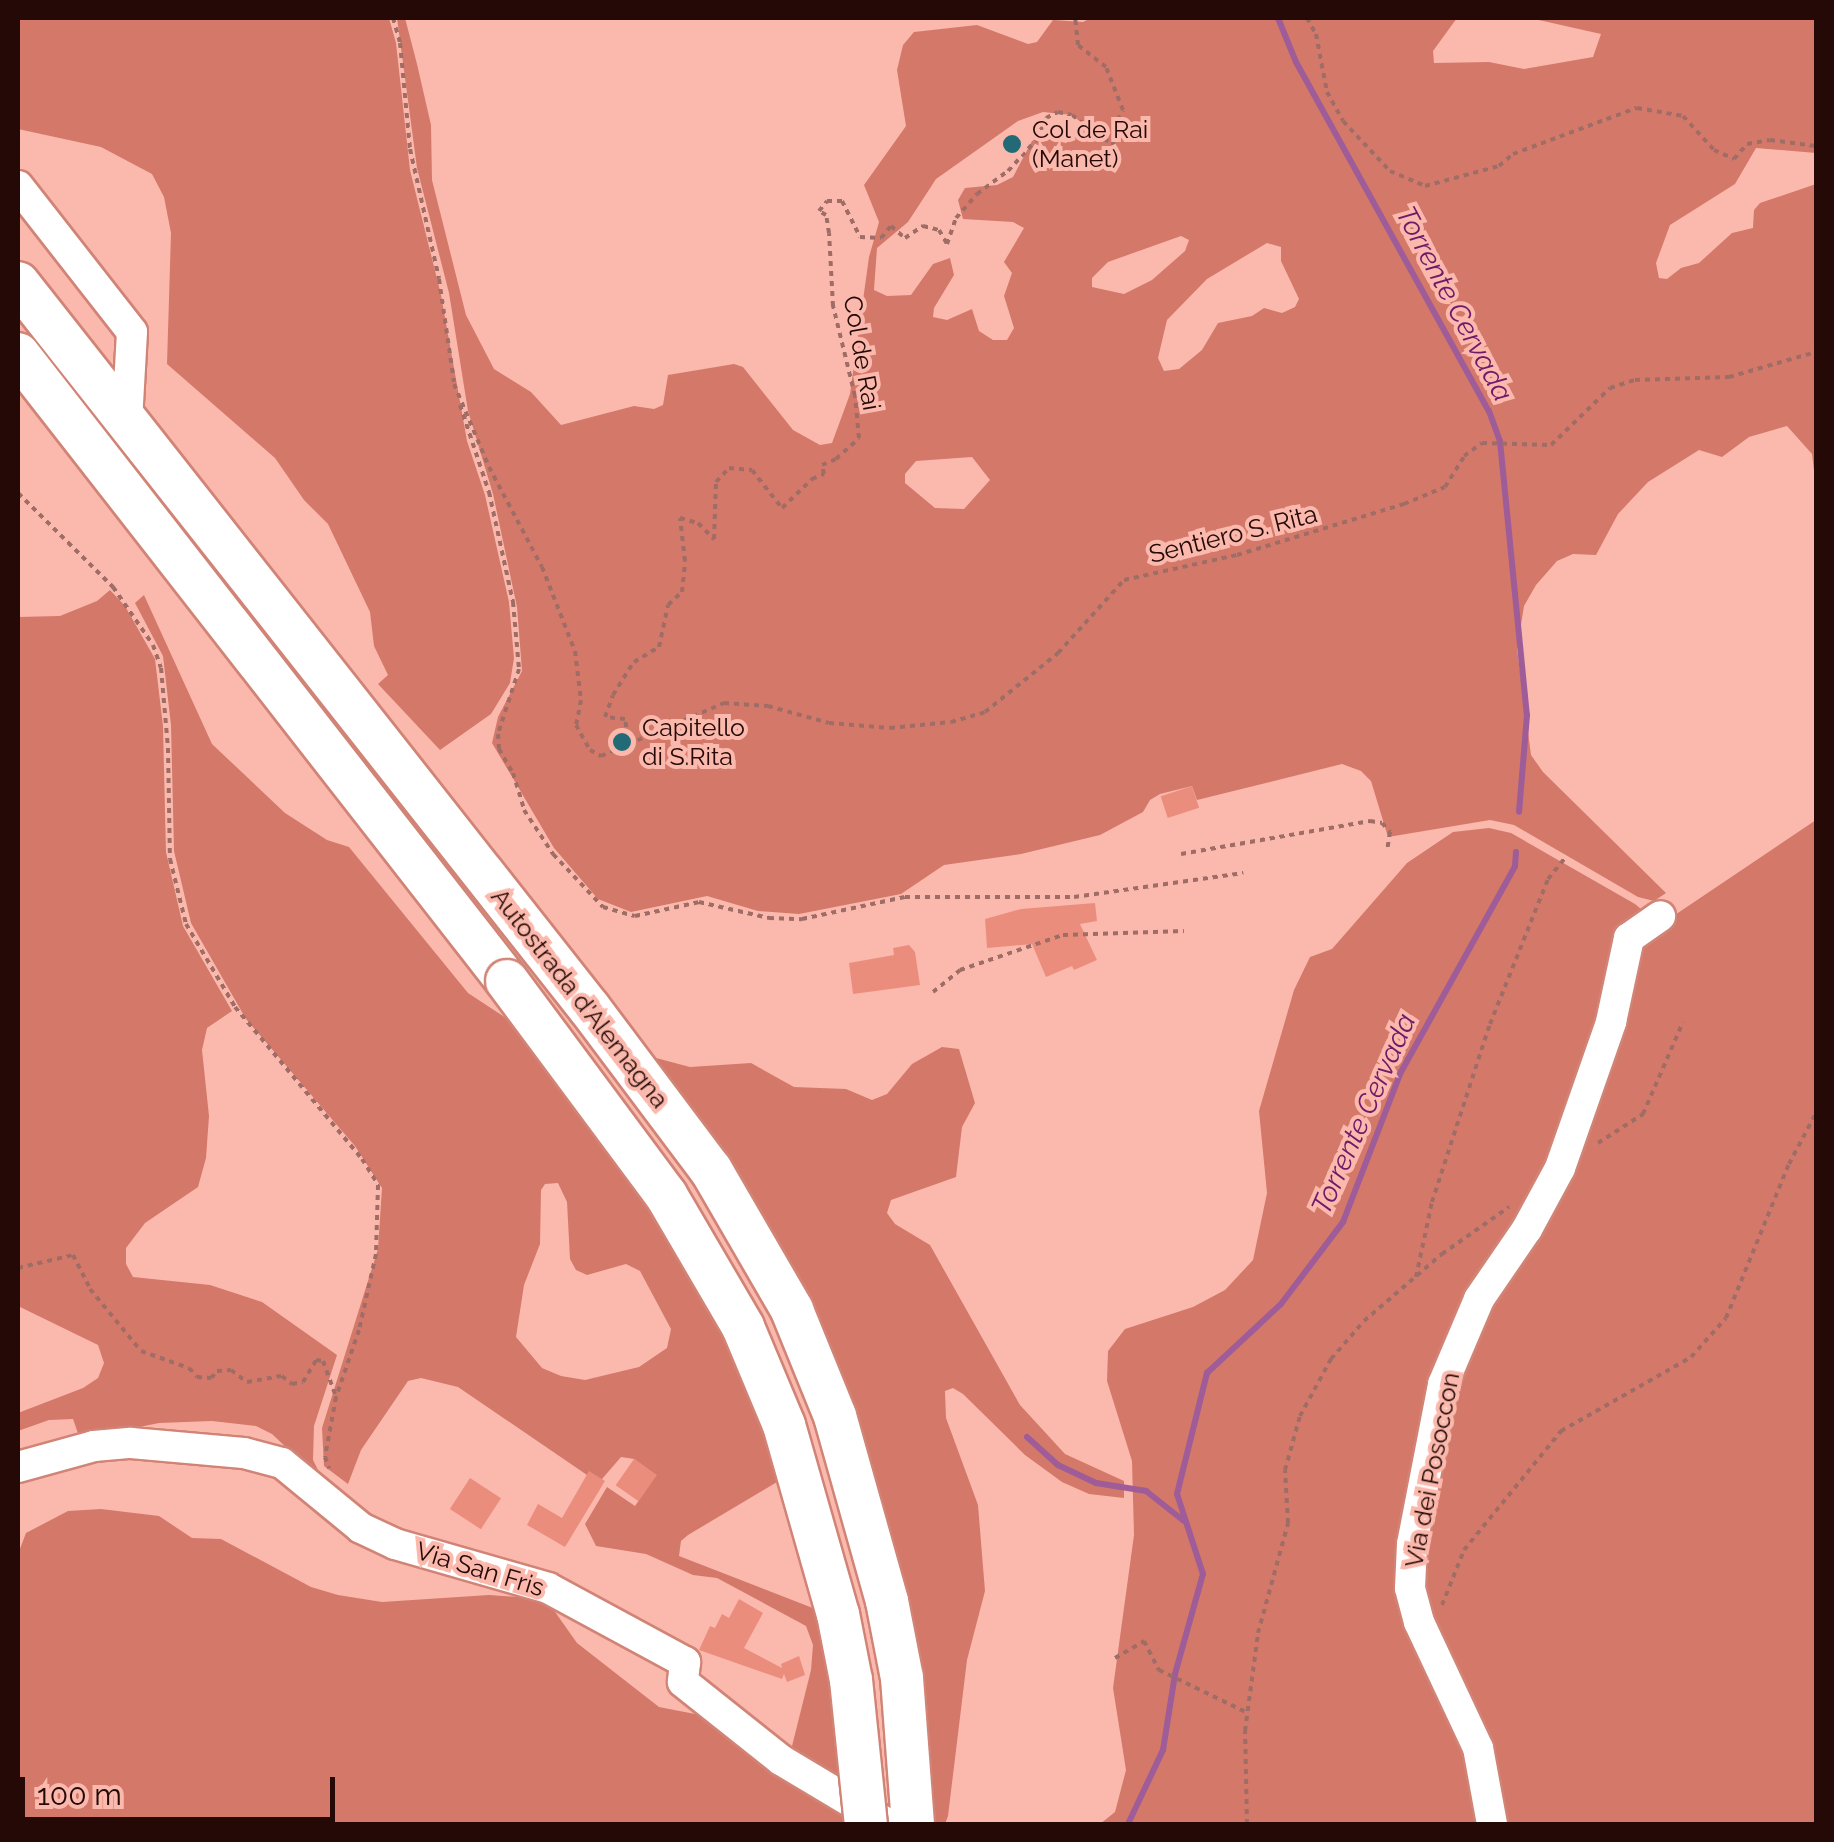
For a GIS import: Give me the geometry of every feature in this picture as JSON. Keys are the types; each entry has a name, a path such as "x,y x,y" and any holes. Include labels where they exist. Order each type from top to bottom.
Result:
{"highway":[{"name":"Autostrada d'Alemagna","path":"18,283 590,1009 711,1170 792,1310 836,1416 887,1601 902,1678 913,1824"},
{"name":"Autostrada d'Alemagna","path":"18,354 507,981 666,1195 750,1343 784,1425 813,1514 852,1680 866,1824"}],"street":[{"path":"18,186 132,332 127,422"},
{"name":"Via dei Posoccon","path":"1492,1824 1478,1748 1410,1588 1412,1544 1444,1384 1479,1299 1527,1229 1560,1168 1611,1022 1628,938 1660,916"},
{"name":"Via San Fris","path":"18,1468 94,1446 131,1444 244,1453 282,1463 361,1528 394,1544 548,1588 685,1662 683,1682 782,1760 888,1824"}],"path":[{"path":"392,18 400,43 410,149 440,279 454,384 489,492 512,602 519,669 498,734 499,749 513,773 524,810 553,854 602,907 635,916 699,902 769,918 802,919 905,897 1074,897 1243,873"},
{"name":"Col de Rai","path":"630,747 624,719 605,717 634,662 659,647 668,605 682,592 685,561 680,518 698,523 714,539 716,482 729,468 752,470 782,508 812,479 824,474 822,465 836,460 859,438 855,396 833,306 829,233 826,216 819,210 826,201 842,201 860,237 881,238 891,226 905,238 923,226 938,230 947,244 956,218 977,194 1008,171 1036,139 1046,118 1058,112 1072,115 1113,145 1113,129 1123,110 1106,67 1078,45 1075,18"},
{"path":"1307,18 1316,34 1327,92 1343,122 1390,171 1425,186 1498,166 1513,154 1638,108 1684,116 1714,150 1734,160 1747,144 1770,140 1816,146"},
{"name":"Sentiero S. Rita","path":"630,747 664,726 724,703 768,706 829,723 890,728 951,722 985,712 1058,654 1124,580 1237,554 1445,488 1464,456 1482,444 1551,445 1610,388 1622,384 1729,377 1816,352"},
{"path":"454,384 489,467 542,567 575,651 581,700 576,725 583,741 601,756 630,747"},
{"path":"18,494 113,586 153,645 161,668 168,748 170,858 186,924 234,1008 362,1159 378,1185 376,1254 359,1330 336,1397 325,1456 330,1470"},
{"path":"1181,854 1370,820 1382,823 1390,832 1387,850"},
{"path":"1416,1276 1432,1202 1490,1024 1548,879 1564,859"},
{"path":"933,992 960,970 1063,936 1109,930 1184,931"},
{"path":"1560,1168 1643,1114 1683,1022"},
{"path":"1430,1642 1464,1550 1561,1431 1691,1358 1726,1318 1788,1164 1816,1113"},
{"path":"1247,1824 1244,1774 1258,1634 1288,1524 1285,1470 1300,1416 1331,1359 1364,1321 1416,1276 1520,1199"},
{"path":"18,1268 73,1255 90,1289 141,1351 189,1368 197,1376 211,1378 217,1371 231,1370 248,1382 282,1376 292,1384 303,1382 316,1360 323,1361 336,1397"},
{"path":"1115,1658 1144,1641 1159,1670 1248,1713"}],"shaded area":[{"path":"18,18 389,18 396,43 410,170 441,295 467,441 485,495 509,602 514,658 510,683 491,714 440,750 378,684 388,675 374,646 370,612 328,524 304,500 275,458 167,364 171,233 164,197 152,174 101,147 18,129"},
{"path":"397,18 405,18 417,64 431,125 432,180 466,315 494,369 531,392 561,425 634,406 654,409 663,405 668,375 734,364 743,367 793,430 820,445 832,443 850,394 869,257 879,222 864,185 906,126 897,70 903,45 914,32 977,25 1028,44 1037,42 1053,20 1457,18 1433,51 1434,63 1489,62 1524,69 1593,57 1601,34 1530,18 1816,18 1816,153 1756,148 1735,184 1670,225 1656,263 1659,278 1667,279 1681,268 1699,263 1732,233 1753,228 1754,210 1760,203 1816,184 1816,487 1812,454 1787,426 1749,437 1722,457 1699,450 1648,482 1618,514 1596,555 1573,554 1557,561 1524,606 1517,649 1531,755 1543,772 1666,893 1654,901 1638,897 1514,825 1490,820 1388,837 1371,781 1361,771 1342,764 1197,800 1192,786 1160,794 1150,800 1143,812 1100,835 1021,854 944,865 901,894 799,914 758,911 707,896 631,912 598,899 554,848 492,743 498,717 522,671 517,607 493,494 468,411 449,293 417,168","holes":["1043,112 1072,115 1083,124 1081,132 1066,143 1041,137 1032,141 1013,177 997,185 965,188 958,200 963,219 1013,222 1024,228 1004,262 1012,273 1004,296 1014,328 1007,340 993,340 979,331 972,309 947,320 933,317 934,308 954,275 950,258 933,264 911,295 887,296 874,290 877,248 908,222 936,179 1018,121","1181,236 1189,240 1185,251 1152,280 1124,294 1092,287 1092,278 1108,262","1267,243 1281,247 1281,261 1299,299 1295,307 1282,313 1264,308 1252,316 1218,323 1202,350 1179,369 1164,371 1158,358 1167,320 1207,279","972,457 990,480 964,509 935,508 905,483 905,474 916,461"]},
{"path":"110,590 125,606 155,659 163,726 166,852 183,926 232,1011 207,1028 202,1050 209,1116 206,1158 198,1187 145,1223 126,1248 126,1264 133,1277 210,1285 262,1302 337,1355 314,1426 313,1460 322,1478 401,1536 387,1533 305,1465 272,1434 256,1426 212,1421 159,1423 80,1439 73,1419 49,1420 18,1431 18,1413 83,1388 98,1378 104,1363 98,1345 18,1306 18,617 60,616 97,601"},
{"path":"144,595 212,744 285,813 327,840 349,847 468,993 509,1020 689,1258 787,1476 688,1535 681,1541 679,1556 823,1612 847,1793 790,1754 811,1670 813,1645 806,1626 717,1578 693,1575 646,1554 596,1546 585,1524 607,1487 635,1506 656,1475 634,1459 621,1457 602,1479 587,1475 458,1387 421,1378 408,1381 361,1450 348,1484 324,1466 322,1428 378,1249 382,1188 355,1146 246,1019 191,923 174,851 171,725 163,656 135,603","holes":["558,1183 567,1202 570,1259 576,1270 587,1275 626,1264 640,1271 671,1329 667,1348 639,1367 585,1380 561,1376 542,1368 516,1337 524,1285 540,1244 541,1190 545,1184"]},
{"path":"1816,820 1816,1824 1100,1824 1115,1812 1126,1770 1113,1688 1134,1535 1132,1461 1107,1381 1108,1351 1125,1329 1193,1307 1225,1290 1253,1260 1267,1193 1259,1111 1294,990 1310,957 1332,949 1407,863 1453,832 1489,828 1511,833 1635,904 1660,925"},
{"path":"942,1047 959,1049 975,1103 962,1127 956,1177 891,1200 887,1213 895,1224 930,1245 1020,1405 1065,1454 1124,1481 1124,1498 1089,1494 1062,1482 1025,1455 963,1394 953,1388 945,1391 946,1418 978,1505 985,1591 967,1660 948,1816 945,1824 933,1824 905,1591 865,1443 853,1410 719,1148 656,1058 690,1067 751,1063 794,1087 846,1089 872,1100 887,1094 912,1064"},
{"path":"101,1509 159,1516 192,1538 221,1539 311,1587 338,1595 382,1602 489,1595 533,1598 553,1609 577,1643 659,1707 695,1714 718,1710 848,1809 848,1824 18,1824 18,1554 26,1533 68,1511"}],"building":[{"path":"1192,786 1199,808 1168,818 1161,796"},
{"path":"1095,903 1097,921 1080,924 1097,960 1074,970 1072,966 1046,977 1032,944 987,948 985,919 1021,909"},
{"path":"909,945 915,952 920,985 853,994 849,963 894,955 893,948"},
{"path":"634,1459 657,1475 639,1501 616,1485"},
{"path":"589,1471 605,1481 565,1547 527,1525 538,1504 562,1518"},
{"path":"470,1478 501,1498 481,1529 450,1509"},
{"path":"739,1599 763,1613 744,1648 782,1668 781,1664 799,1656 805,1675 787,1682 784,1674 782,1679 699,1650 710,1626 715,1628 722,1614 729,1618"}],"waterway":[{"name":"Torrente Cervada","path":"1278,18 1296,62 1489,411 1500,441 1527,715 1519,812"},
{"name":"Torrente Cervada","path":"1128,1824 1163,1750 1175,1674 1203,1574 1177,1494 1207,1373 1281,1304 1343,1222 1401,1072 1515,866 1516,852"},
{"path":"1027,1437 1058,1465 1096,1483 1146,1491 1184,1521"}],"place":[{"name":"Col de Rai (Manet)","path":"1012,144"},
{"name":"Capitello di S.Rita","path":"622,742"}]}
